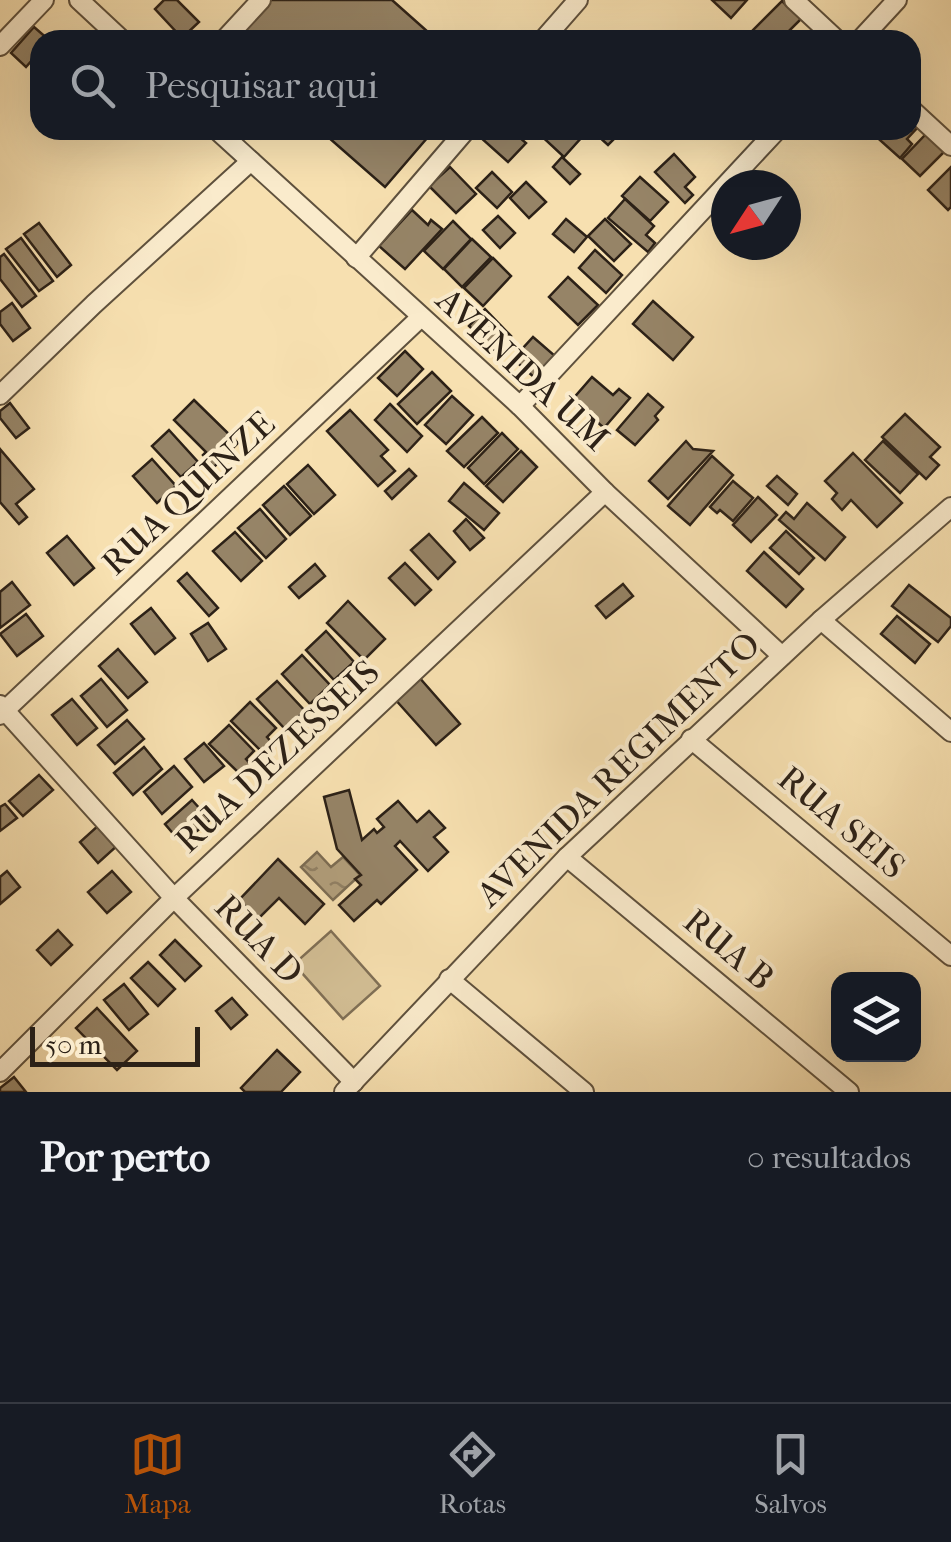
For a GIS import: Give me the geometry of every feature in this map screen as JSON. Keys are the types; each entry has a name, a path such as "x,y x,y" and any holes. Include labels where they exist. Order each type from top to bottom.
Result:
{"street":[{"path":"0,46 44,0"},
{"path":"79,0 111,30"},
{"path":"233,30 260,0"},
{"path":"552,30 578,0"},
{"path":"794,0 826,30"},
{"path":"869,30 897,0"},
{"path":"921,118 951,146"},
{"name":"AVENIDA UM","path":"228,140 520,406 605,492 782,656"},
{"path":"356,258 457,140"},
{"path":"520,406 767,140"},
{"path":"0,395 251,162"},
{"name":"RUA QUINZE","path":"2,710 421,317"},
{"name":"RUA DEZESSEIS","path":"0,1072 174,898 605,492"},
{"name":"AVENIDA REGIMENTO","path":"349,1087 568,856 821,620 951,508"},
{"path":"821,620 951,732"},
{"name":"RUA D","path":"2,710 349,1087"},
{"name":"RUA SEIS","path":"691,739 951,956"},
{"name":"RUA B","path":"568,856 849,1092"},
{"path":"449,978 584,1092"}],"shaded area":[{"path":"331,931 380,986 343,1019 294,964"}],"water":[{"path":"317,852 331,867 343,857 360,875 333,900 301,867"}],"building":[{"path":"164,0 177,0 199,22 190,30 175,30 155,9"},
{"path":"271,0 392,0 426,30 244,30"},
{"path":"712,0 747,0 731,18"},
{"path":"782,1 801,19 790,30 753,30"},
{"path":"30,32 30,62 26,67 11,53"},
{"path":"926,134 944,152 920,176 902,159"},
{"path":"331,140 425,140 385,187"},
{"path":"483,140 526,143 508,162"},
{"path":"546,140 579,140 564,157"},
{"path":"880,140 908,140 912,144 900,158"},
{"path":"674,154 695,177 685,187 693,195 685,203 655,172"},
{"path":"562,157 580,174 570,184 553,167"},
{"path":"450,167 476,194 456,213 429,186"},
{"path":"951,167 951,207 948,210 928,190"},
{"path":"492,172 512,192 497,208 476,188"},
{"path":"640,177 668,202 650,221 622,196"},
{"path":"526,182 546,202 529,218 510,198"},
{"path":"625,199 654,226 646,235 655,243 648,252 608,218"},
{"path":"412,210 428,225 431,220 442,229 405,269 379,246"},
{"path":"498,216 515,233 500,248 483,230"},
{"path":"566,219 587,237 574,252 553,234"},
{"path":"605,219 631,244 614,261 588,236"},
{"path":"453,221 471,239 443,269 424,251"},
{"path":"39,223 71,265 57,277 24,234"},
{"path":"21,238 53,281 39,291 6,249"},
{"path":"472,239 491,257 462,287 444,269"},
{"path":"595,250 622,275 606,293 579,268"},
{"path":"4,254 36,296 22,307 0,279 0,257"},
{"path":"493,258 511,276 483,306 464,288"},
{"path":"568,277 598,305 578,325 549,297"},
{"path":"653,301 693,337 673,360 633,324"},
{"path":"12,303 30,328 13,341 0,324 0,312"},
{"path":"485,309 511,336 496,352 469,326"},
{"path":"533,337 555,356 535,378 513,359"},
{"path":"405,351 423,369 397,396 378,378"},
{"path":"432,372 451,391 417,424 398,404"},
{"path":"592,377 613,395 619,389 630,398 604,428 572,400"},
{"path":"648,394 663,407 655,416 658,420 635,445 617,430"},
{"path":"452,396 473,415 446,444 425,425"},
{"path":"194,400 238,443 214,467 203,455 206,452 174,420"},
{"path":"10,403 29,428 16,438 0,418 0,411"},
{"path":"390,404 422,436 407,452 375,420"},
{"path":"350,410 388,450 381,456 395,471 378,486 327,431"},
{"path":"905,414 940,447 930,457 939,465 926,479 882,437"},
{"path":"482,417 498,433 464,467 447,451"},
{"path":"169,430 198,462 181,477 152,446"},
{"path":"502,433 518,449 484,484 468,468"},
{"path":"686,441 693,449 713,451 668,499 649,481"},
{"path":"883,441 918,474 900,493 865,460"},
{"path":"0,449 34,489 16,504 27,517 19,524 0,502"},
{"path":"521,451 537,467 503,502 486,486"},
{"path":"853,453 902,503 877,527 851,500 842,510 832,499 837,493 825,481"},
{"path":"712,456 733,475 690,525 668,506"},
{"path":"152,459 176,486 157,503 133,476"},
{"path":"308,465 335,495 314,514 287,484"},
{"path":"409,469 416,476 392,499 385,491"},
{"path":"777,476 797,494 788,505 767,486"},
{"path":"733,481 753,498 733,521 710,507"},
{"path":"464,483 499,513 484,530 449,501"},
{"path":"284,486 311,516 290,535 263,505"},
{"path":"758,497 777,515 751,542 733,525"},
{"path":"807,503 845,537 825,560 779,520 786,512 794,519"},
{"path":"260,509 286,539 266,558 238,528"},
{"path":"466,519 484,538 470,550 454,531"},
{"path":"786,531 814,558 799,574 770,548"},
{"path":"235,532 262,561 241,581 213,551"},
{"path":"429,534 455,562 438,579 411,550"},
{"path":"67,536 94,568 74,585 47,553"},
{"path":"764,552 803,589 786,607 747,571"},
{"path":"405,563 431,590 415,605 389,578"},
{"path":"315,564 325,576 299,598 289,587"},
{"path":"187,573 218,608 209,616 178,581"},
{"path":"12,582 30,605 0,628 0,592"},
{"path":"623,584 633,596 606,618 596,606"},
{"path":"909,585 951,618 951,626 938,642 892,606"},
{"path":"348,601 385,639 364,660 327,623"},
{"path":"151,608 175,638 155,654 131,624"},
{"path":"26,614 43,636 17,656 0,634"},
{"path":"897,616 930,644 915,663 881,634"},
{"path":"208,623 226,649 208,661 191,634"},
{"path":"326,631 354,662 334,680 306,650"},
{"path":"118,649 147,682 128,698 99,666"},
{"path":"302,655 330,685 310,704 282,674"},
{"path":"418,676 460,724 436,745 393,697"},
{"path":"101,679 127,710 107,727 81,696"},
{"path":"277,681 305,711 285,729 257,699"},
{"path":"72,699 97,728 77,745 52,715"},
{"path":"250,702 276,728 267,737 273,744 263,753 231,721"},
{"path":"127,720 144,739 115,764 98,745"},
{"path":"229,725 254,751 246,759 252,766 242,776 209,744"},
{"path":"204,743 224,766 204,782 185,759"},
{"path":"144,747 162,769 133,795 114,773"},
{"path":"174,766 192,787 162,814 144,792"},
{"path":"39,775 53,790 23,816 9,801"},
{"path":"349,790 362,840 374,829 377,833 384,827 377,819 398,801 417,822 429,811 445,828 434,837 448,852 428,871 400,841 395,846 417,870 381,904 377,900 354,921 339,905 361,885 355,879 361,875 337,849 324,797"},
{"path":"192,800 210,820 182,844 165,824"},
{"path":"5,804 17,818 0,831 0,807"},
{"path":"100,824 118,845 98,863 80,842"},
{"path":"278,859 324,904 305,924 279,898 258,919 239,900"},
{"path":"7,871 20,887 0,904 0,877"},
{"path":"112,871 131,892 107,913 88,892"},
{"path":"58,930 72,945 51,965 37,950"},
{"path":"175,940 201,966 185,981 160,955"},
{"path":"148,962 175,989 158,1006 131,978"},
{"path":"124,984 148,1014 129,1030 104,1000"},
{"path":"232,998 247,1015 231,1029 216,1011"},
{"path":"97,1008 137,1051 117,1070 76,1028"},
{"path":"277,1050 300,1072 281,1092 245,1092 241,1088"},
{"path":"14,1077 26,1092 0,1092 0,1088"}]}
